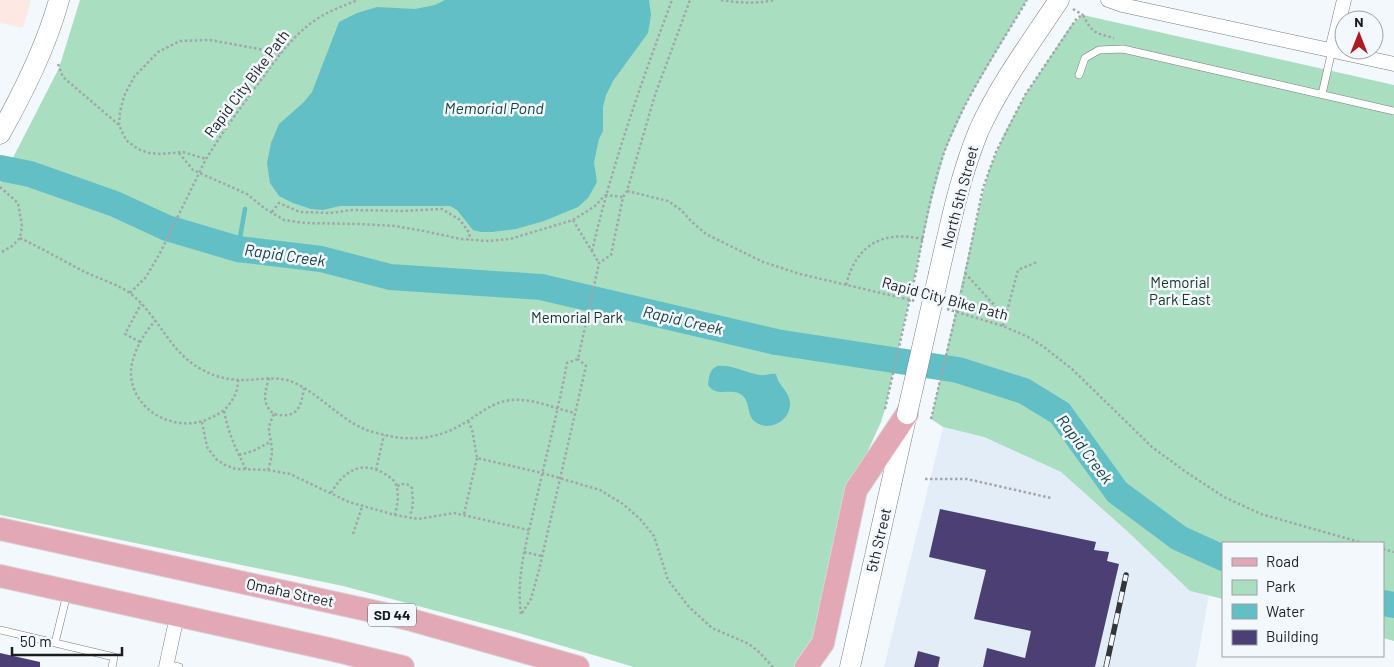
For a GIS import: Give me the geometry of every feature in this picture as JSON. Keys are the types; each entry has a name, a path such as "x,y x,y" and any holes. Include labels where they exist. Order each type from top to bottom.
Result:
{"main road":[{"path":"2,131 40,54 59,0"},
{"name":"North 5th Street","path":"907,414 963,175 980,130 1004,85 1059,0"},
{"path":"806,667 823,643 856,490 907,414"},
{"name":"5th Street","path":"850,667 907,414"},
{"name":"Omaha Street","path":"0,530 408,619 578,667"},
{"path":"0,576 403,667"}],"street":[{"path":"1108,0 1122,5 1394,64"},
{"path":"1332,50 1344,0"},
{"path":"170,666 177,616"}],"lane":[{"path":"1079,75 1085,58 1099,50 1123,49 1394,111"},
{"path":"1322,94 1332,50"},
{"path":"54,643 68,591"},
{"path":"0,630 114,657 112,667"}],"path":[{"name":"Rapid City Bike Path","path":"130,293 146,277 160,253 206,159 244,101 281,52 315,20 332,10 358,0"},
{"path":"592,251 605,195 639,90 672,0"},
{"path":"599,263 611,255 623,197 655,95 690,0"},
{"path":"721,0 751,2 774,0"},
{"path":"931,419 963,284 983,188 1005,132 1025,95 1077,18 1083,16 1091,30 1097,34 1115,38"},
{"path":"119,125 124,96 134,77 158,52 180,41 210,40 281,52"},
{"path":"58,64 63,77 119,125 126,140 138,149 149,154 183,152 206,159"},
{"path":"179,152 192,170 247,194 284,220 305,224 395,226 468,240 510,239 573,220 595,206 605,195"},
{"path":"0,187 18,203 21,219 20,238 12,246 0,253"},
{"name":"Rapid City Bike Path","path":"626,191 668,201 681,210 706,234 763,262 800,274 915,301"},
{"path":"605,195 623,197"},
{"path":"272,212 279,203 300,212 330,213 352,210 442,209 460,220 470,234 468,240"},
{"path":"573,220 599,263 578,359"},
{"path":"846,285 852,264 864,249 876,242 902,235 923,239 885,409"},
{"path":"20,238 82,271 130,293 156,320 176,350 189,363 225,379 269,378 290,381 304,388 339,414 364,429 384,435 409,439 429,437 444,434 489,407 521,400 540,402 575,413"},
{"path":"1004,326 1018,270 1037,262"},
{"path":"965,274 1006,318"},
{"path":"140,342 125,334 141,304"},
{"name":"Rapid City Bike Path","path":"944,308 1004,326 1028,337 1057,356 1152,447 1224,497 1275,518 1359,542"},
{"path":"156,320 140,342 131,370 131,382 138,398 147,409 169,421 180,424 202,422 224,410 237,393 238,380"},
{"path":"578,359 586,366 561,478 531,598 521,614 518,595 524,552 567,364 578,359"},
{"path":"269,378 265,390 265,404 274,414 288,415 294,413 302,401 304,388"},
{"path":"224,410 226,424 233,445 246,469"},
{"path":"268,470 272,456 268,427 274,414"},
{"path":"464,514 478,458 472,429 468,420"},
{"path":"202,422 207,447 216,459 224,465 236,469 268,470 290,474 362,507 395,515 426,519 447,513 464,514 529,530"},
{"path":"376,470 384,435"},
{"path":"239,455 270,442"},
{"path":"478,458 561,478 610,495 640,519 654,536 668,580 689,607 712,628 754,648 773,667"},
{"path":"331,493 338,481 348,472 358,468 376,470 392,478 397,486 398,497 395,515"},
{"path":"925,478 967,478 1051,498"},
{"path":"397,486 404,483 409,484 412,488 413,505 410,517"},
{"path":"353,534 362,507"},
{"path":"524,552 542,556"}],"shaded area":[{"path":"0,0 31,0 23,28 0,23"},
{"path":"943,427 984,437 1061,472 1190,591 1209,596 1196,667 884,667"}],"green space":[{"name":"Memorial Park","path":"80,0 1027,0 968,100 945,151 932,199 885,409 860,468 814,634 806,652 794,667 634,667 512,631 343,586 0,515 0,183 59,68"},
{"name":"Memorial Park East","path":"1083,15 1394,85 1394,641 1384,638 1384,542 1222,542 1222,599 1190,591 1061,472 984,437 943,427 931,419 989,170 1005,132 1025,95 1071,25"}],"water":[{"name":"Memorial Pond","path":"445,0 649,0 651,15 648,33 613,81 606,95 603,107 603,131 599,139 594,162 597,182 588,198 578,207 544,221 516,229 481,232 473,230 457,210 450,206 340,206 323,210 311,209 279,196 270,183 267,163 271,143 279,124 304,102 312,92 339,22 357,13 377,7 415,9 435,5"},
{"path":"717,366 734,367 760,375 776,374 790,400 789,411 786,417 770,426 758,424 753,420 743,396 734,392 716,391 708,385 711,372"}],"building":[{"path":"940,509 1096,542 1094,550 1109,552 1107,561 1119,564 1095,667 983,667 987,648 1025,658 1031,631 974,619 986,570 929,557"},
{"path":"918,651 940,657 938,667 914,667"},
{"path":"0,653 40,662 40,667 0,667"}],"waterway":[{"name":"Rapid Creek","path":"0,168 30,174 115,204 167,228 238,249 321,259 390,277 541,287 776,342 958,370 1024,391 1060,413 1117,492 1179,538 1222,558"},
{"path":"238,249 245,209"},
{"name":"Rapid Creek","path":"1384,603 1394,605"}],"railway":[{"path":"1106,667 1126,575"}]}
